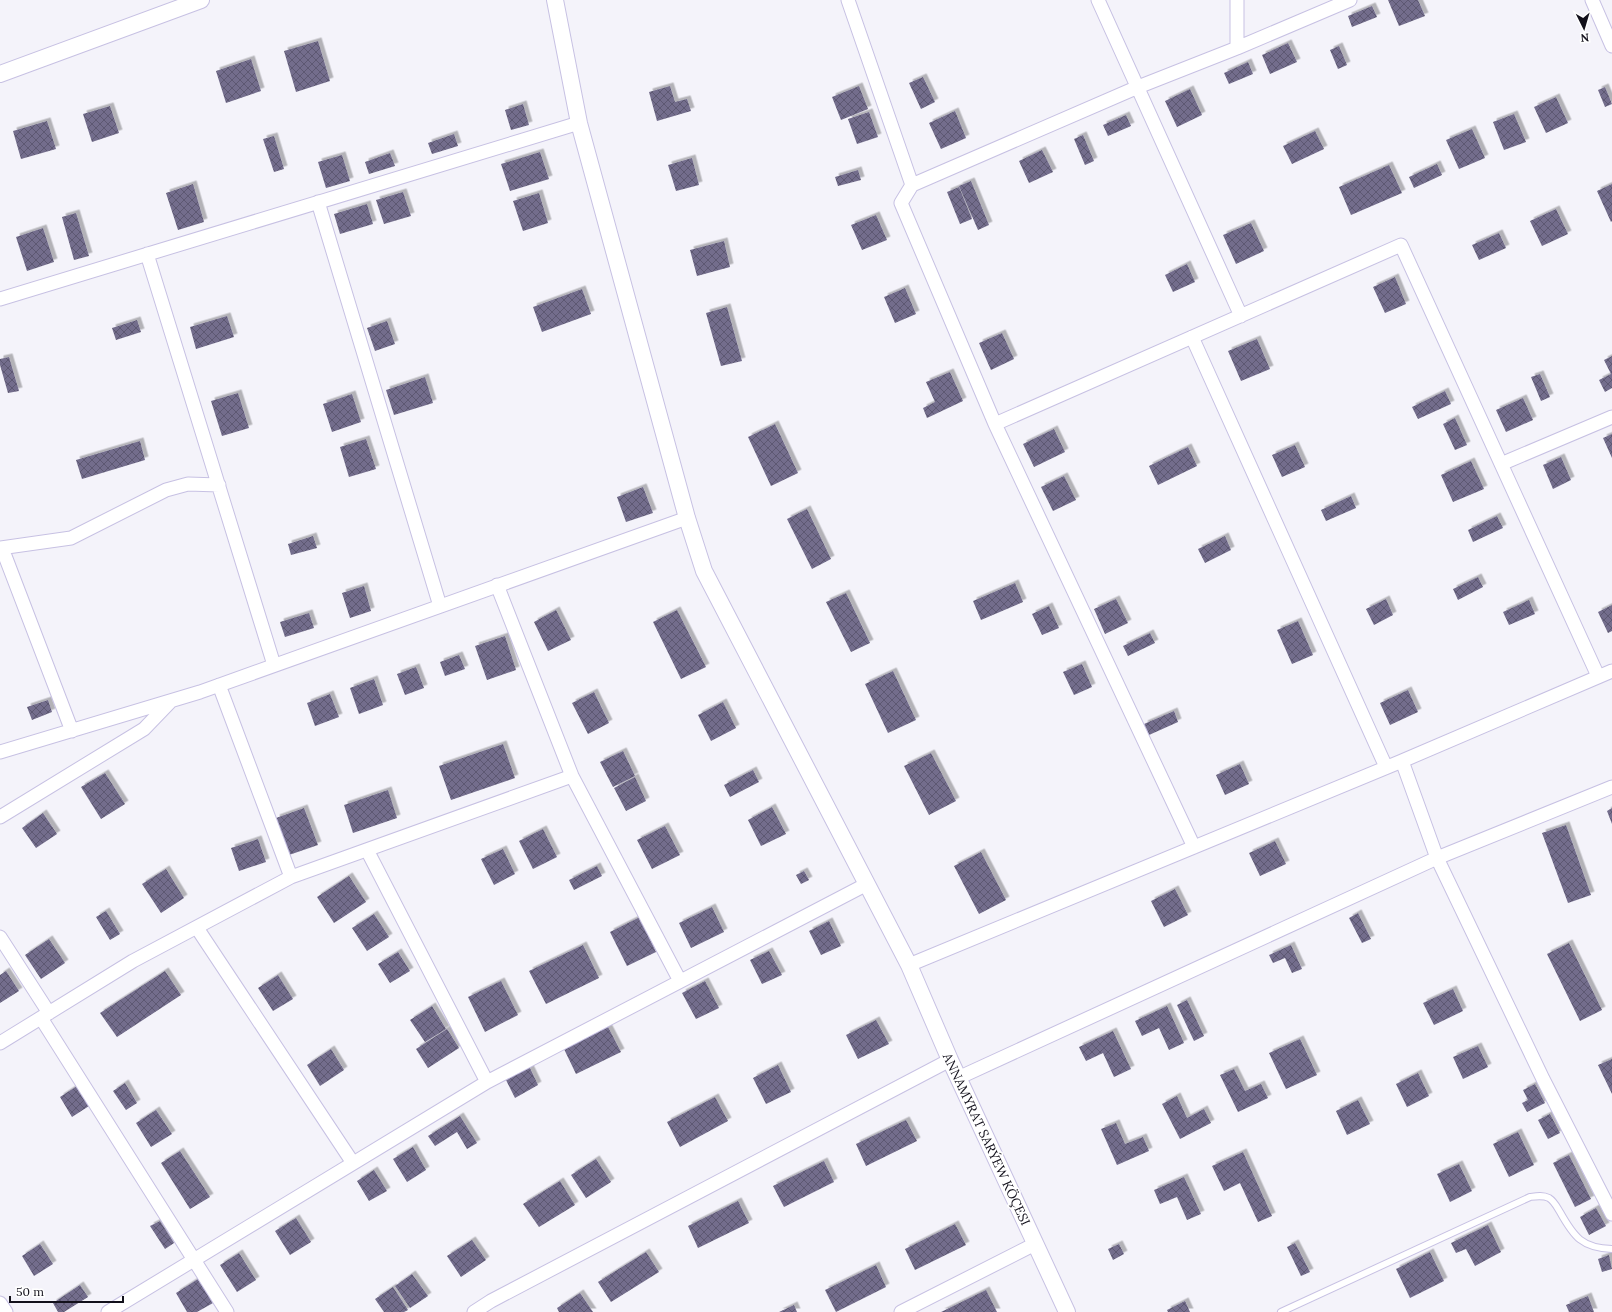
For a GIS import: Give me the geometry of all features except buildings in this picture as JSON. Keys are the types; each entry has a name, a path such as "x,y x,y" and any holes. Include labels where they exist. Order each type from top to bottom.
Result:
{"street":[{"path":"0,74 201,0"},
{"name":"ANNAMYRAT SARÝEW KÖÇESI","path":"555,0 579,123 687,518 704,571 909,965 958,1078 1067,1312"},
{"path":"848,0 912,185"},
{"path":"1098,0 1241,316"},
{"path":"1237,0 1237,48"},
{"path":"1194,847 995,424 901,203 912,185 1138,87 1237,48 1350,0"},
{"path":"1592,0 1612,46"},
{"path":"0,299 579,123"},
{"path":"318,202 440,606"},
{"path":"995,424 1401,245 1598,676"},
{"path":"147,254 274,664"},
{"path":"1192,337 1386,767"},
{"path":"1501,464 1612,417"},
{"path":"72,731 1,548 71,538 166,490 188,484 218,485"},
{"path":"0,752 171,701 219,685 274,664 687,518"},
{"path":"496,586 572,776 680,981"},
{"path":"909,965 1402,761 1612,670"},
{"path":"219,685 291,877"},
{"path":"0,817 144,729 171,701"},
{"path":"1402,761 1437,858 1543,1079 1612,1214"},
{"path":"0,1043 133,961 291,877 572,776"},
{"path":"958,1078 1437,858 1612,787"},
{"path":"367,850 486,1082"},
{"path":"108,1312 486,1082 867,884"},
{"path":"197,928 353,1163"},
{"path":"0,937 45,1015 227,1312"},
{"path":"474,1312 950,1060"},
{"path":"901,1312 1035,1244"},
{"path":"0,1303 6,1312"}],"lane":[{"path":"1281,1312 1530,1197 1541,1196 1550,1199 1556,1205 1572,1233 1587,1244 1612,1249"}]}
